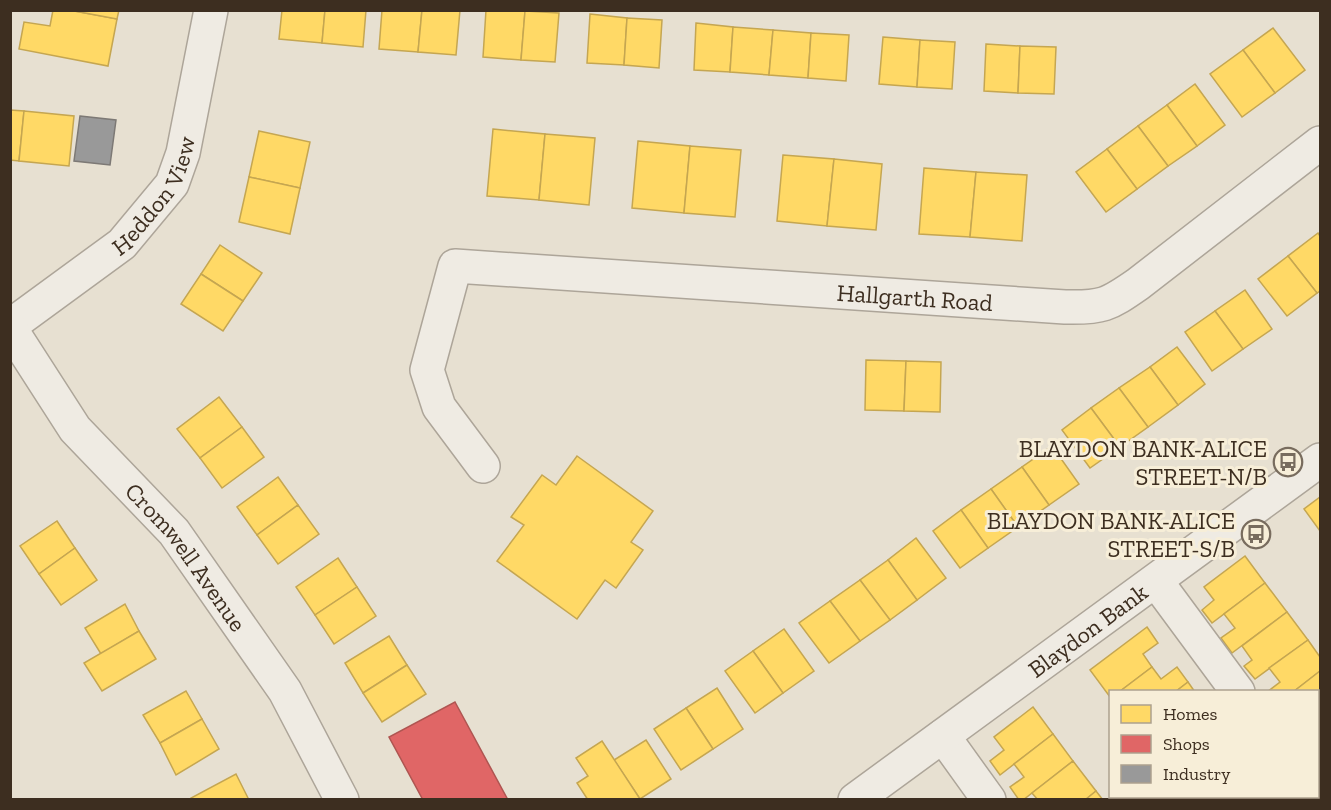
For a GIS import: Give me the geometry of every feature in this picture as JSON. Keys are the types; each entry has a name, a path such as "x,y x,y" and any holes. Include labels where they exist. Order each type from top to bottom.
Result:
{"street":[{"name":"Heddon View","path":"10,327 122,244 172,184 183,153 211,10"},
{"name":"Hallgarth Road","path":"483,466 439,407 427,370 455,266 1094,308 1114,301 1138,284 1320,143"},
{"name":"Cromwell Avenue","path":"10,327 75,429 174,532 285,691 342,800"},
{"name":"Blaydon Bank","path":"855,800 1320,460"},
{"path":"1156,581 1237,690"},
{"path":"943,736 989,800"}],"building: Homes":[{"path":"53,10 69,10 117,19 108,66 19,49 24,22 50,26"},
{"path":"69,10 119,10 117,19"},
{"path":"282,10 325,10 322,43 279,39"},
{"path":"325,10 366,10 363,47 322,43"},
{"path":"382,10 422,10 418,52 379,49"},
{"path":"422,10 460,10 456,55 418,52"},
{"path":"486,10 525,11 521,60 483,57"},
{"path":"525,11 559,13 555,62 521,60"},
{"path":"590,14 627,18 624,65 587,63"},
{"path":"627,18 662,20 659,68 624,65"},
{"path":"696,23 733,27 730,72 694,70"},
{"path":"733,27 773,30 769,75 730,72"},
{"path":"1273,28 1305,70 1275,93 1243,50"},
{"path":"773,30 811,33 808,78 769,75"},
{"path":"811,33 849,35 846,81 808,78"},
{"path":"883,37 920,40 917,87 879,84"},
{"path":"920,40 955,42 952,89 917,87"},
{"path":"986,44 1020,46 1018,93 984,91"},
{"path":"1020,46 1056,47 1054,94 1018,93"},
{"path":"1243,50 1275,93 1242,117 1210,74"},
{"path":"1195,84 1225,125 1197,146 1167,105"},
{"path":"1167,105 1197,146 1168,166 1138,126"},
{"path":"10,110 24,111 19,161 10,160"},
{"path":"24,111 74,116 69,166 19,161"},
{"path":"1138,126 1168,166 1137,189 1107,149"},
{"path":"493,129 545,134 539,200 487,196"},
{"path":"259,131 310,142 300,188 249,177"},
{"path":"545,134 595,138 589,205 539,200"},
{"path":"638,141 690,146 684,213 632,208"},
{"path":"690,146 741,150 735,217 684,213"},
{"path":"1107,149 1137,189 1106,212 1076,172"},
{"path":"783,155 834,159 827,226 777,221"},
{"path":"834,159 882,164 876,230 827,226"},
{"path":"924,168 976,172 970,237 919,234"},
{"path":"976,172 1027,175 1022,241 970,237"},
{"path":"249,177 300,188 290,234 239,222"},
{"path":"1318,233 1320,236 1320,291 1317,293 1288,256"},
{"path":"220,245 262,273 243,301 201,274"},
{"path":"1288,256 1317,293 1287,316 1258,279"},
{"path":"201,274 243,301 223,331 181,304"},
{"path":"1245,290 1272,329 1243,349 1215,311"},
{"path":"1215,311 1243,349 1212,371 1185,332"},
{"path":"1177,347 1205,384 1178,405 1150,367"},
{"path":"866,360 906,361 904,411 865,410"},
{"path":"906,361 941,362 940,412 904,411"},
{"path":"1150,367 1178,405 1148,427 1119,388"},
{"path":"1119,388 1148,427 1120,447 1091,408"},
{"path":"219,397 242,427 200,458 177,429"},
{"path":"1091,408 1120,447 1090,468 1062,430"},
{"path":"242,427 264,457 222,488 200,458"},
{"path":"1052,446 1079,484 1049,505 1022,467"},
{"path":"577,456 653,511 631,542 643,550 616,588 605,580 577,619 497,561 524,525 511,517 542,475 556,485"},
{"path":"1022,467 1049,505 1018,527 991,489"},
{"path":"278,477 298,505 257,535 237,507"},
{"path":"991,489 1018,527 988,548 961,510"},
{"path":"1320,497 1320,531 1304,509"},
{"path":"298,505 319,534 278,564 257,535"},
{"path":"961,510 988,548 960,568 933,531"},
{"path":"57,521 75,548 39,574 20,546"},
{"path":"916,538 946,578 917,600 888,560"},
{"path":"75,548 97,580 61,605 39,574"},
{"path":"1245,556 1265,583 1212,623 1202,610 1214,600 1204,587"},
{"path":"338,558 357,587 315,615 296,587"},
{"path":"888,560 917,600 890,620 860,580"},
{"path":"860,580 890,620 860,641 830,601"},
{"path":"1265,583 1287,612 1232,653 1221,638 1235,628 1224,614"},
{"path":"357,587 376,616 334,644 315,615"},
{"path":"830,601 860,641 829,663 799,623"},
{"path":"125,604 139,631 101,654 85,628"},
{"path":"1287,612 1308,640 1255,679 1244,666 1252,660 1242,646"},
{"path":"1147,627 1158,643 1143,654 1152,667 1122,690 1109,690 1109,696 1090,670"},
{"path":"784,629 814,671 783,693 753,651"},
{"path":"139,631 156,659 102,691 84,663"},
{"path":"389,636 407,665 363,693 345,663"},
{"path":"1308,640 1320,657 1320,671 1296,690 1270,690 1280,682 1269,668"},
{"path":"753,651 783,693 755,713 725,671"},
{"path":"407,665 426,694 382,722 363,693"},
{"path":"1152,667 1161,679 1177,667 1188,682 1178,690 1122,690"},
{"path":"1320,671 1319,715 1319,690 1296,690"},
{"path":"1188,682 1194,690 1178,690"},
{"path":"717,688 743,729 713,749 686,708"},
{"path":"186,691 202,719 160,743 143,715"},
{"path":"1033,707 1053,734 1000,775 990,761 1004,750 994,737"},
{"path":"686,708 713,749 681,770 654,729"},
{"path":"1320,714 1319,741 1319,715"},
{"path":"202,719 219,749 176,775 160,743"},
{"path":"1053,734 1073,761 1023,800 1019,800 1010,787 1024,777 1014,764"},
{"path":"646,740 671,779 640,799 614,760"},
{"path":"602,741 640,799 588,800 577,783 588,776 576,758"},
{"path":"1073,761 1096,791 1085,800 1038,800 1032,793"},
{"path":"236,774 249,800 192,800 191,798"},
{"path":"1096,791 1103,800 1085,800"},
{"path":"1185,798 1210,798 1208,800 1186,800"},
{"path":"1210,798 1258,798 1259,800 1208,800"}],"building: Shops":[{"path":"455,702 508,800 423,800 389,737"}],"building: Industry":[{"path":"80,116 116,120 110,165 74,161"}],"place":[{"name":"BLAYDON BANK-ALICE STREET-N/B","path":"1288,462"},
{"name":"BLAYDON BANK-ALICE STREET-S/B","path":"1256,534"}]}
